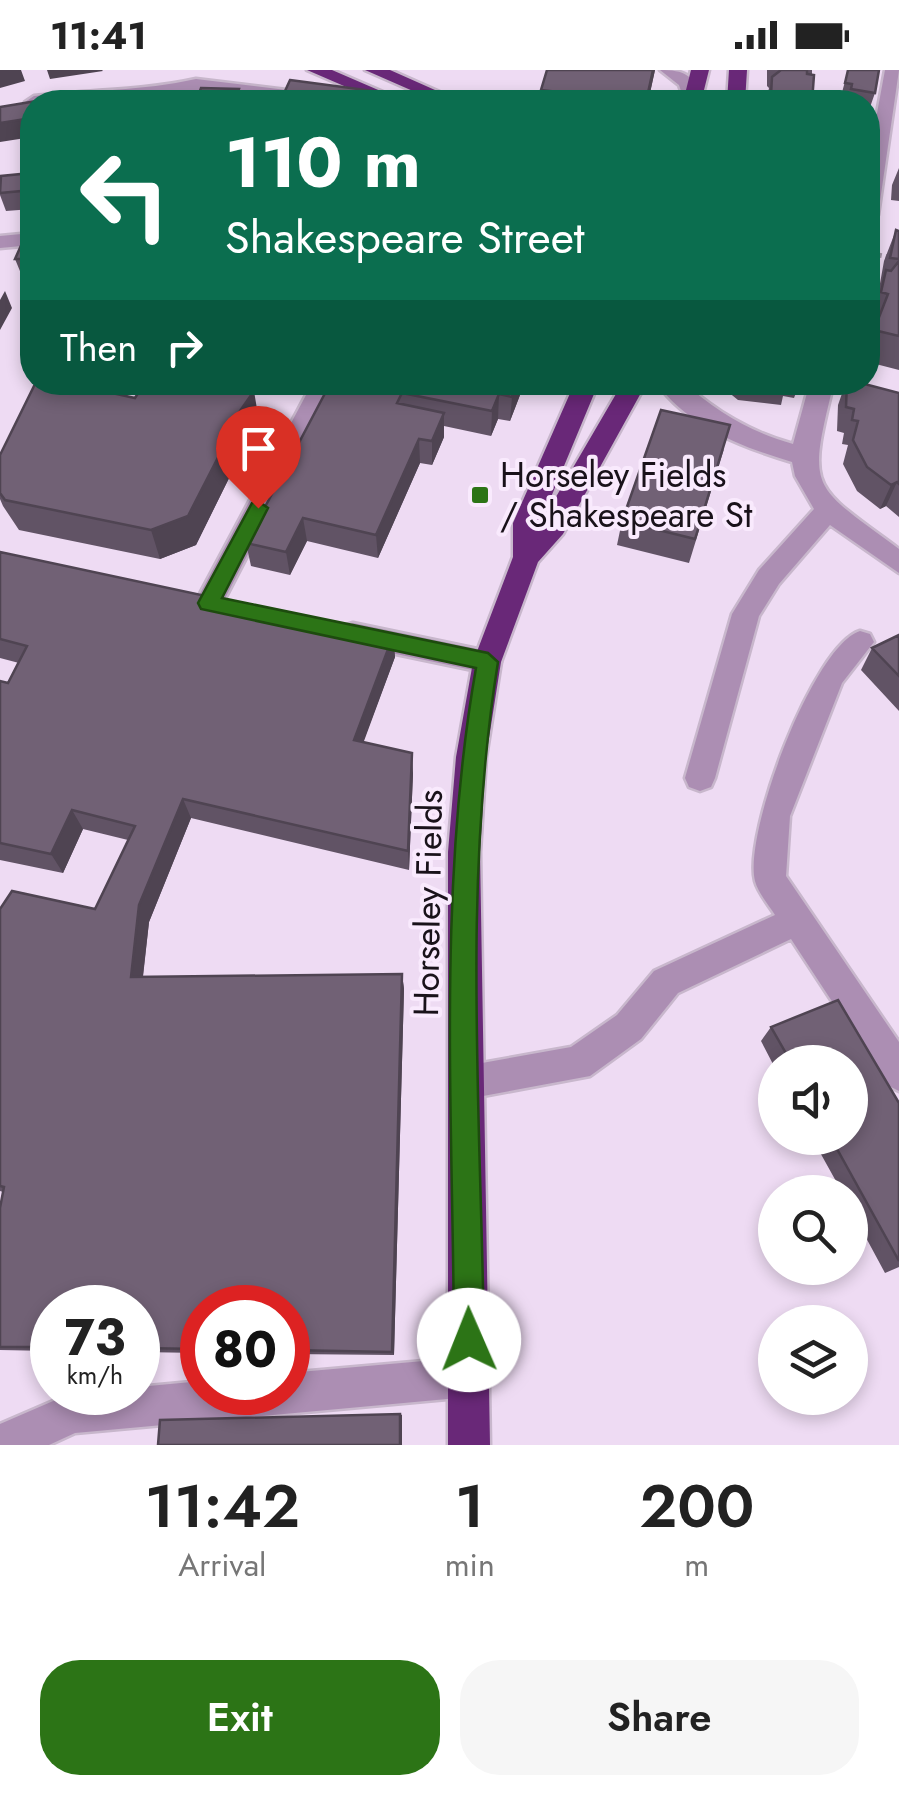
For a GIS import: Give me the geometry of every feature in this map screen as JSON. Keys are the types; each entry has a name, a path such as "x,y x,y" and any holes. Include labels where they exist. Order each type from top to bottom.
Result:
{"highway":[{"path":"316,70 367,90"},
{"path":"374,70 423,90"},
{"name":"Horseley Fields","path":"469,1445 464,852 471,757 488,662 526,556 526,523 581,395"},
{"path":"526,556 554,527 628,395"}],"street":[{"path":"669,70 687,82 689,90"},
{"path":"880,167 894,110 894,70"},
{"path":"178,90 196,85 237,90"},
{"path":"246,611 199,601 318,395"},
{"path":"683,395 750,442 804,456"},
{"path":"819,395 804,456 810,486 828,510 899,563"},
{"path":"700,778 746,614 769,577 828,510"},
{"path":"320,627 488,662"},
{"path":"860,642 830,677 775,816 770,878 899,1073"},
{"path":"467,1081 578,1064 629,1026 666,982 798,920"},
{"path":"1,1445 74,1414 470,1377"}],"building":[{"path":"547,70 653,70 649,90 541,90"},
{"path":"781,70 807,70 807,74 814,75 813,90 771,90 772,77"},
{"path":"848,70 879,70 876,90 851,89 852,84 845,83"},
{"path":"290,80 366,90 285,90"},
{"path":"20,104 20,120 0,123 0,107"},
{"path":"20,174 20,191 0,193 1,176"},
{"path":"896,230 899,231 899,259 890,258"},
{"path":"899,261 899,336 880,331 880,315 888,294 881,292 886,270 891,271"},
{"path":"880,388 899,393 899,484 891,485 867,467 853,440 858,421 852,420 854,409 846,407 846,395 880,395"},
{"path":"30,395 251,395 223,435 229,436 188,516 151,530 5,500 0,493 0,455"},
{"path":"324,395 401,395 397,403 444,413 432,441 419,439 376,535 303,518 286,552 246,543"},
{"path":"412,395 499,395 492,411"},
{"path":"661,410 730,425 695,539 622,521"},
{"path":"0,552 393,636 354,740 412,753 408,851 183,799 139,905 131,977 402,974 392,1352 310,1350 310,1285 180,1285 180,1349 160,1348 160,1285 30,1285 30,1347 0,1347 0,1208 4,1187 0,1186 0,909 12,891 95,909 135,826 72,810 51,854 0,843 0,681 8,683 27,646 0,639"},
{"path":"899,635 899,676 872,648"},
{"path":"838,1000 865,1045 781,1045 771,1027"},
{"path":"868,1051 899,1103 899,1261 868,1205 868,1175 851,1175 840,1155 868,1155"},
{"path":"400,1414 400,1445 158,1445 160,1420"}],"place":[{"name":"Horseley Fields / Shakespeare St","path":"480,495"}],"route":[{"path":"258,508 208,603 488,662 471,757 464,852 469,1340"}]}
